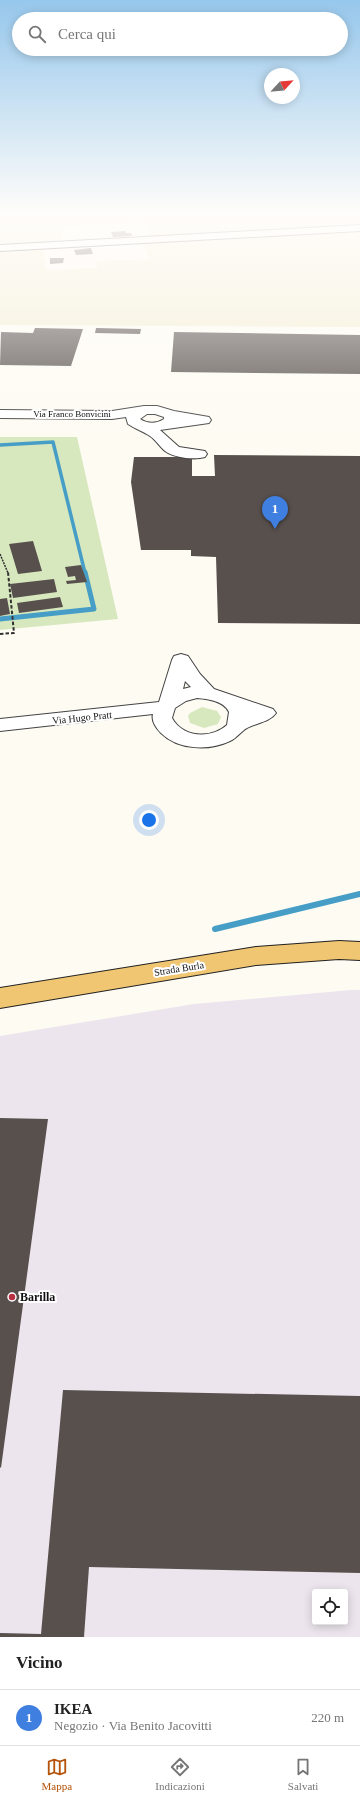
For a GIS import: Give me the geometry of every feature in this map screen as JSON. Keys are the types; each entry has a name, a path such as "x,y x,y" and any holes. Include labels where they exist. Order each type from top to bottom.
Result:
{"main road":[{"name":"Strada Burla","path":"0,998 256,956 339,950 360,951"}],"street":[{"name":"Via Franco Bonvicini","path":"0,414 112,415 144,410 163,411 165,425"},
{"path":"144,410 133,416 133,421 141,425 165,425 170,448 176,451 200,454"},
{"name":"Via Franco Bonvicini","path":"0,420 111,421 141,425"},
{"path":"208,693 193,678 181,660 166,711 169,730 177,736 198,741 222,737 232,731 238,724 240,716 238,708 231,702"},
{"path":"166,711 187,694 208,693 216,694 231,702 266,713 238,724"},
{"name":"Via Hugo Pratt","path":"0,725 166,711"},
{"name":"Via Hugo Pratt","path":"0,737 132,723 166,711"}],"path":[{"path":"0,554 9,575 14,633 0,634"}],"shaded area":[{"path":"0,290 360,290 360,327 0,325"},
{"name":"Barilla","path":"360,990 360,1637 0,1637 0,1036 194,1004"}],"green space":[{"path":"0,437 77,437 118,619 0,630"},
{"path":"202,707 217,711 221,717 218,724 204,728 190,723 188,716 190,713"}],"building":[{"path":"35,328 83,329 71,366 0,365 1,332 33,333"},
{"path":"96,328 141,329 140,334 95,333"},
{"path":"174,332 360,335 360,374 171,372"},
{"path":"214,455 360,456 360,624 218,623 216,557 191,556 191,550 141,550 131,482 134,457 192,457 192,476 215,476"},
{"path":"33,541 42,571 18,574 9,544"},
{"path":"81,565 87,582 67,584 66,581 76,580 75,576 68,577 65,567"},
{"path":"54,579 57,592 13,598 10,584"},
{"path":"60,597 63,607 19,613 17,603"},
{"path":"7,598 10,614 0,616 0,599"},
{"name":"Barilla","path":"0,1118 48,1119 1,1468 0,1467"},
{"path":"63,1390 360,1396 360,1573 89,1567 84,1637 0,1637 0,1633 41,1634"}],"waterway":[{"path":"0,445 53,442 85,573"},
{"path":"0,619 94,609 85,572"},
{"path":"215,929 360,894"}],"place":[{"name":"IKEA","path":"275,529"},
{"name":"Barilla","path":"12,1297"}]}
